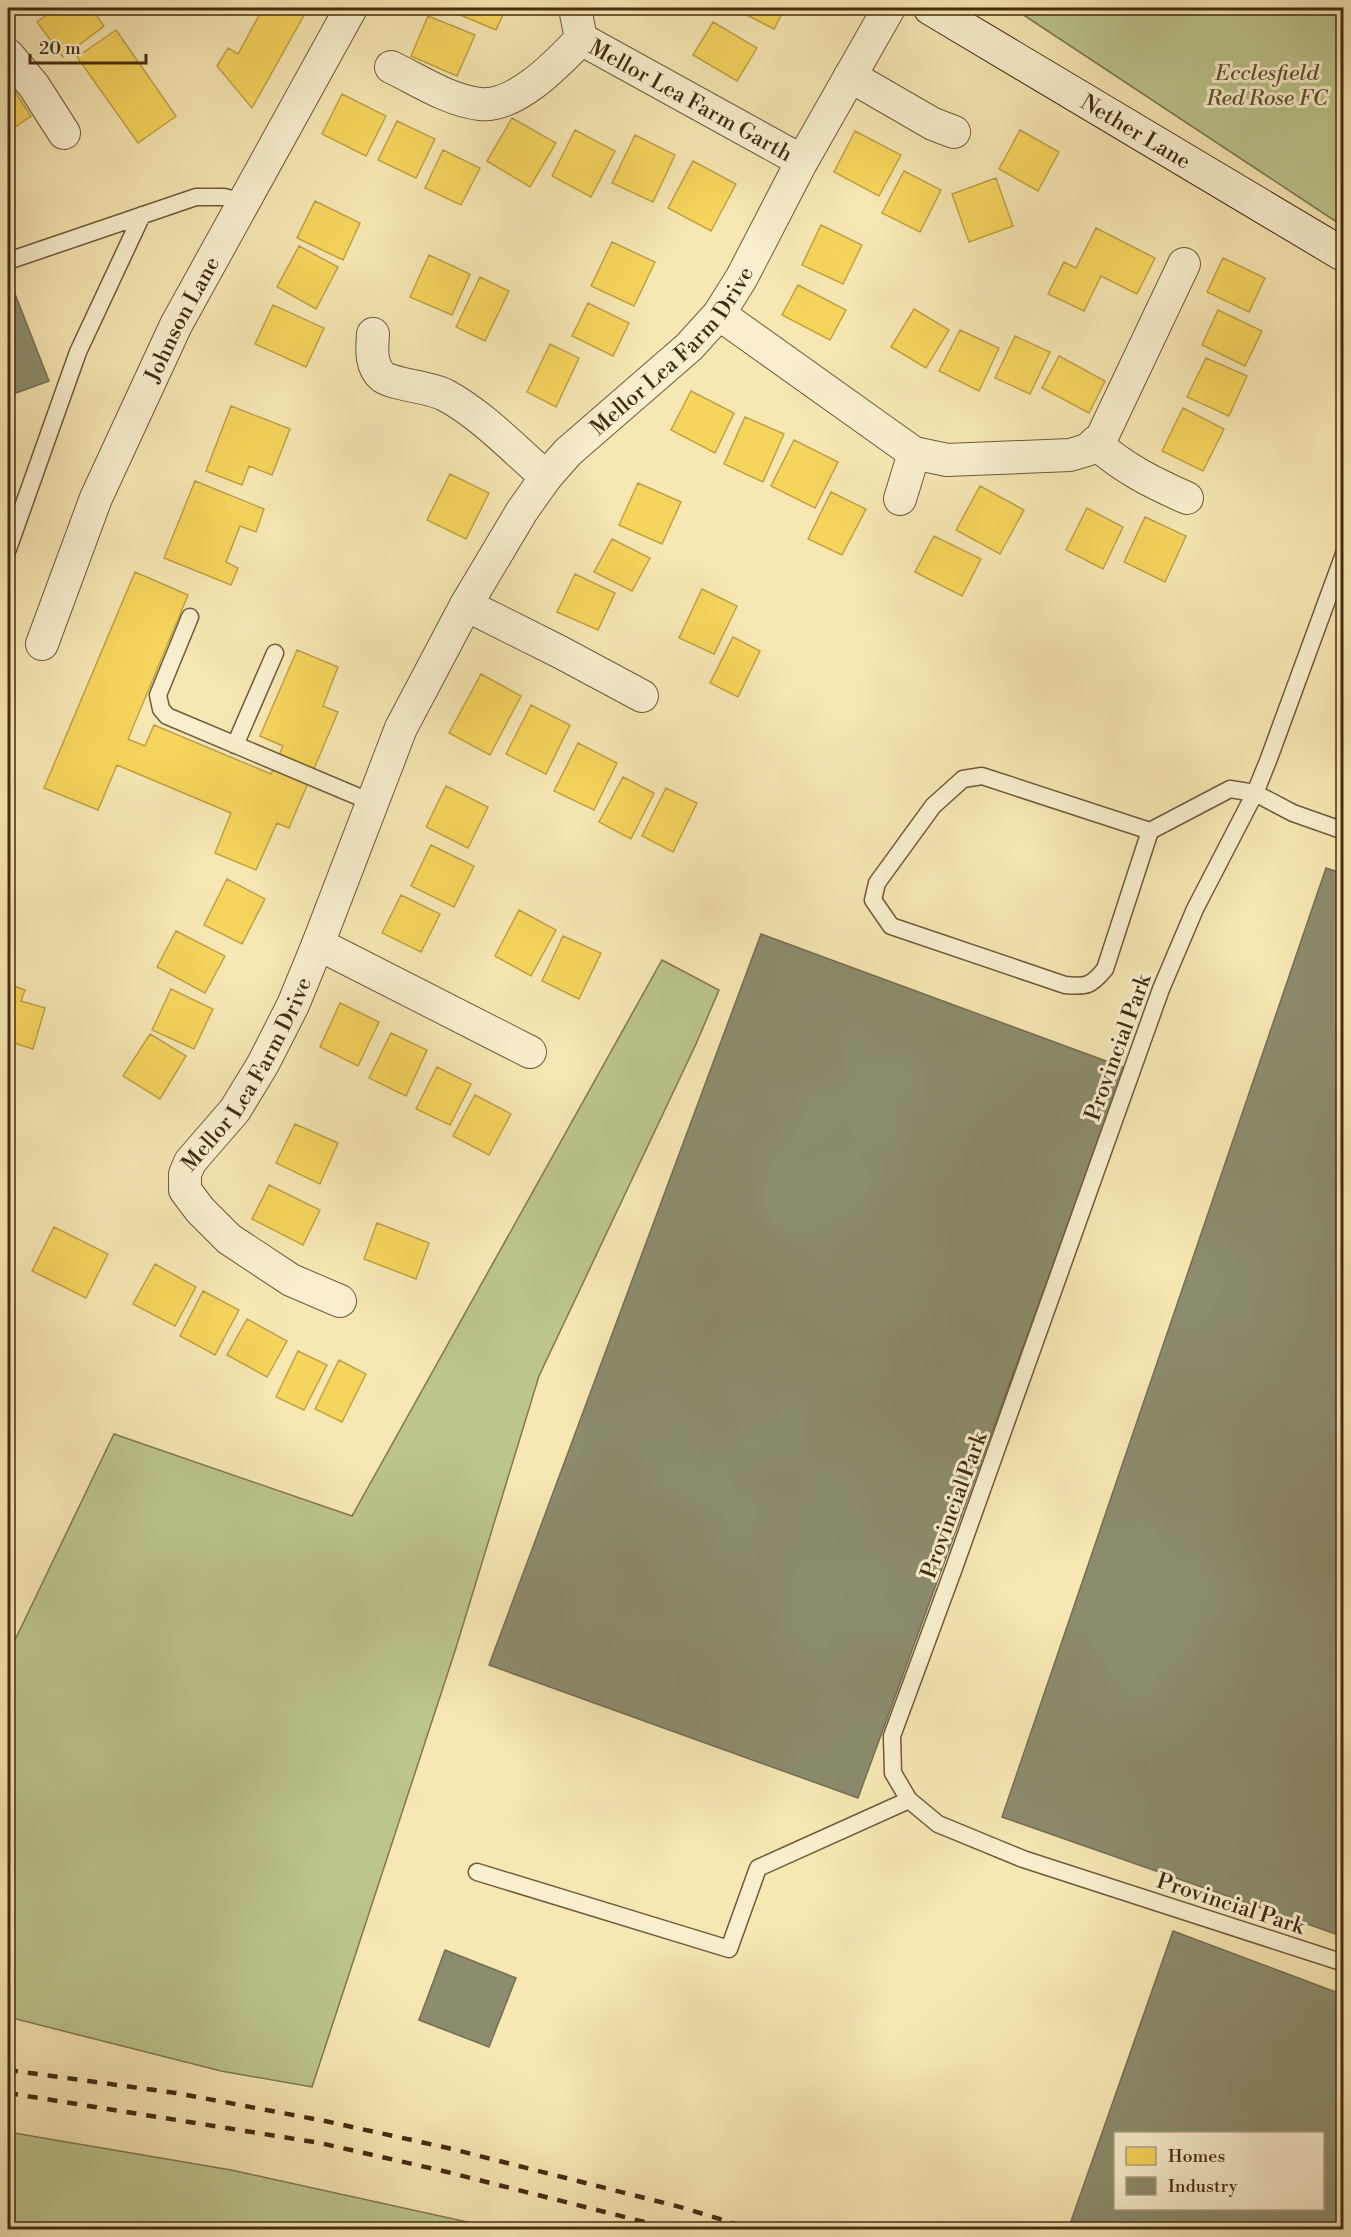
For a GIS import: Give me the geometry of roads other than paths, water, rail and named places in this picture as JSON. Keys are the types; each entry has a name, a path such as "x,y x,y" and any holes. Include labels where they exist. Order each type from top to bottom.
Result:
{"main road":[{"name":"Nether Lane","path":"930,8 1344,255"}],"street":[{"name":"Johnson Lane","path":"42,644 96,498 176,325 351,8"},
{"name":"Mellor Lea Farm Garth","path":"575,8 581,39"},
{"name":"Mellor Lea Farm Drive","path":"340,1301 291,1280 229,1239 200,1210 185,1190 185,1174 190,1162 235,1110 263,1064 293,1005 401,728 466,605 522,511 546,477 568,452 689,347 719,314 742,277 802,161 889,8"},
{"name":"Mellor Lea Farm Garth","path":"391,67 443,93 481,105 508,100 553,68 581,39"},
{"name":"Mellor Lea Farm Garth","path":"581,39 802,161"},
{"path":"8,56 34,86 64,133"},
{"path":"850,76 925,119 954,132"},
{"path":"719,314 914,453 947,460 1070,455 1087,450 1102,437 1185,264"},
{"path":"373,334 372,354 376,369 384,378 444,394 471,412 546,477"},
{"path":"1095,443 1119,464 1187,498"},
{"path":"900,499 914,453"},
{"path":"466,605 642,696"},
{"path":"318,944 530,1052"}],"lane":[{"path":"8,261 196,197 224,197 245,202"},
{"path":"8,549 78,352 142,215"},
{"name":"Provincial Park","path":"1344,554 1255,793 1195,909 1161,989 892,1736 893,1773 909,1800 938,1824 1023,1859 1344,1964"},
{"path":"190,617 158,695 161,709 167,716 371,802"},
{"path":"235,745 275,653"},
{"path":"1150,831 982,776 963,779 933,806 877,883 873,900 891,926 1065,985 1085,987 1098,979 1105,969 1150,831 1230,789 1255,793 1293,813 1344,831"},
{"path":"477,1872 729,1949 758,1868 909,1800"}],"railway":[{"path":"8,2070 176,2093 325,2121 448,2148 684,2208 755,2230"},
{"path":"8,2093 320,2143 443,2171 676,2230"}],"park label":[{"name":"Ecclesfield Red Rose FC","path":"1267,84"}]}
